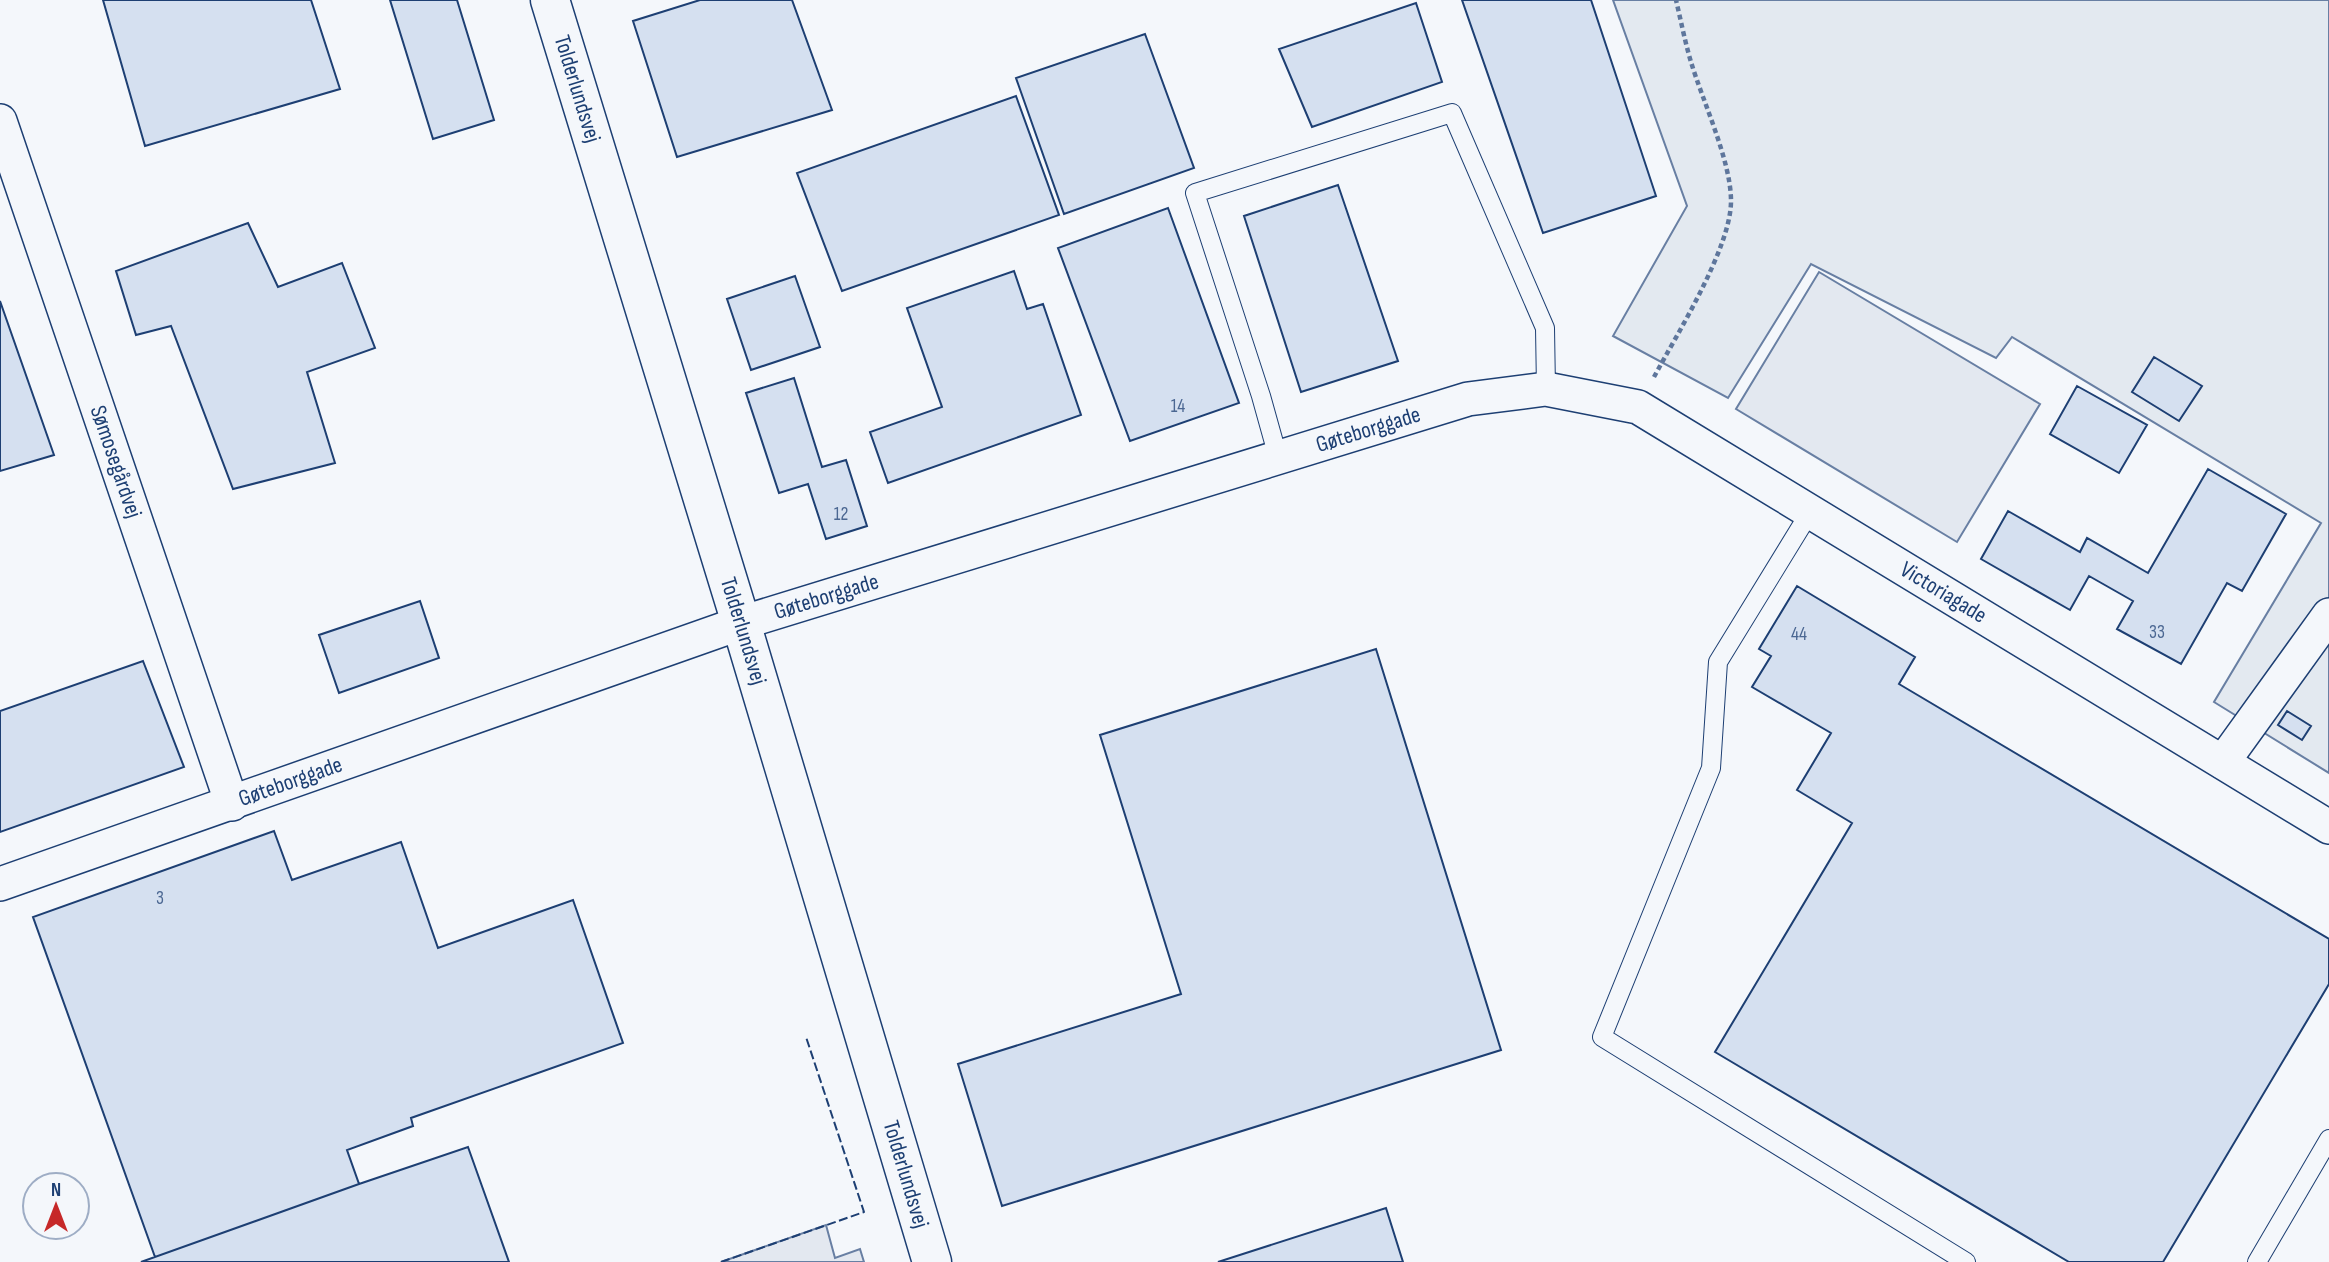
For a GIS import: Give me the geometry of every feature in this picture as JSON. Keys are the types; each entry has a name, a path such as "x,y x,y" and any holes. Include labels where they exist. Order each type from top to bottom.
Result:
{"street":[{"name":"Tolderlundsvej","path":"550,0 741,623 932,1262"},
{"name":"Sømosegårdvej","path":"0,121 232,804"},
{"name":"Gøteborggade","path":"0,884 741,623 1468,399 1546,389"},
{"name":"Victoriagade","path":"1546,389 1639,407 2329,827"},
{"path":"2223,762 2329,615"}],"lane":[{"path":"1278,457 1195,193 1452,113 1545,328 1546,389"},
{"path":"1810,512 1718,662 1711,768 1602,1037 1966,1262"},
{"path":"2257,1262 2329,1139"}],"path":[{"path":"1639,407 1715,262 1727,225 1731,201 1727,177 1691,61 1676,0"}],"shaded area":[{"path":"1613,0 2329,0 2329,773 2214,702 2321,523 2012,337 1996,358 1811,264 1728,398 1613,336 1687,206"},
{"path":"1819,272 2040,404 1957,542 1736,409"},
{"path":"826,1225 835,1258 860,1249 864,1262 721,1262"}],"building":[{"path":"103,0 311,0 340,89 145,146"},
{"path":"390,0 457,0 494,120 433,139"},
{"path":"700,0 792,0 832,110 677,157 633,21"},
{"path":"1462,0 1591,0 1656,196 1543,233"},
{"path":"1416,3 1442,82 1312,127 1279,49"},
{"path":"1145,34 1194,168 1064,214 1016,78"},
{"path":"1016,96 1059,215 842,291 797,173"},
{"path":"1338,185 1398,361 1301,392 1244,216"},
{"path":"1168,208 1239,403 1130,441 1058,248"},
{"path":"248,223 278,287 342,263 375,348 307,372 335,463 233,489 171,326 136,335 116,271"},
{"path":"1014,271 1027,309 1043,304 1081,415 888,483 870,432 942,407 907,308"},
{"path":"795,276 820,347 751,370 727,299"},
{"path":"0,301 54,455 0,471"},
{"path":"2154,357 2202,386 2179,421 2132,392"},
{"path":"794,378 822,467 846,460 867,526 826,539 808,484 779,493 746,393"},
{"path":"2077,386 2147,425 2119,473 2050,434"},
{"path":"2208,469 2286,514 2242,591 2227,583 2181,664 2117,629 2133,601 2089,576 2070,610 1981,559 2008,511 2080,552 2087,538 2148,573"},
{"path":"1797,586 1915,657 1899,684 2329,939 2329,984 2163,1262 2069,1262 1715,1052 1852,823 1797,790 1831,733 1752,687 1771,656 1759,649"},
{"path":"420,601 439,658 339,693 319,635"},
{"path":"1376,649 1501,1050 1002,1206 958,1064 1181,994 1100,735"},
{"path":"143,661 184,767 0,832 0,711"},
{"path":"2287,711 2311,726 2302,740 2278,725"},
{"path":"274,831 292,880 401,842 438,948 573,900 623,1043 411,1118 413,1126 347,1150 359,1184 155,1257 33,917"},
{"path":"468,1147 509,1262 141,1262 359,1184"},
{"path":"1386,1208 1403,1262 1218,1262"}],"fence":[{"path":"721,1262 864,1212 806,1037"}]}
